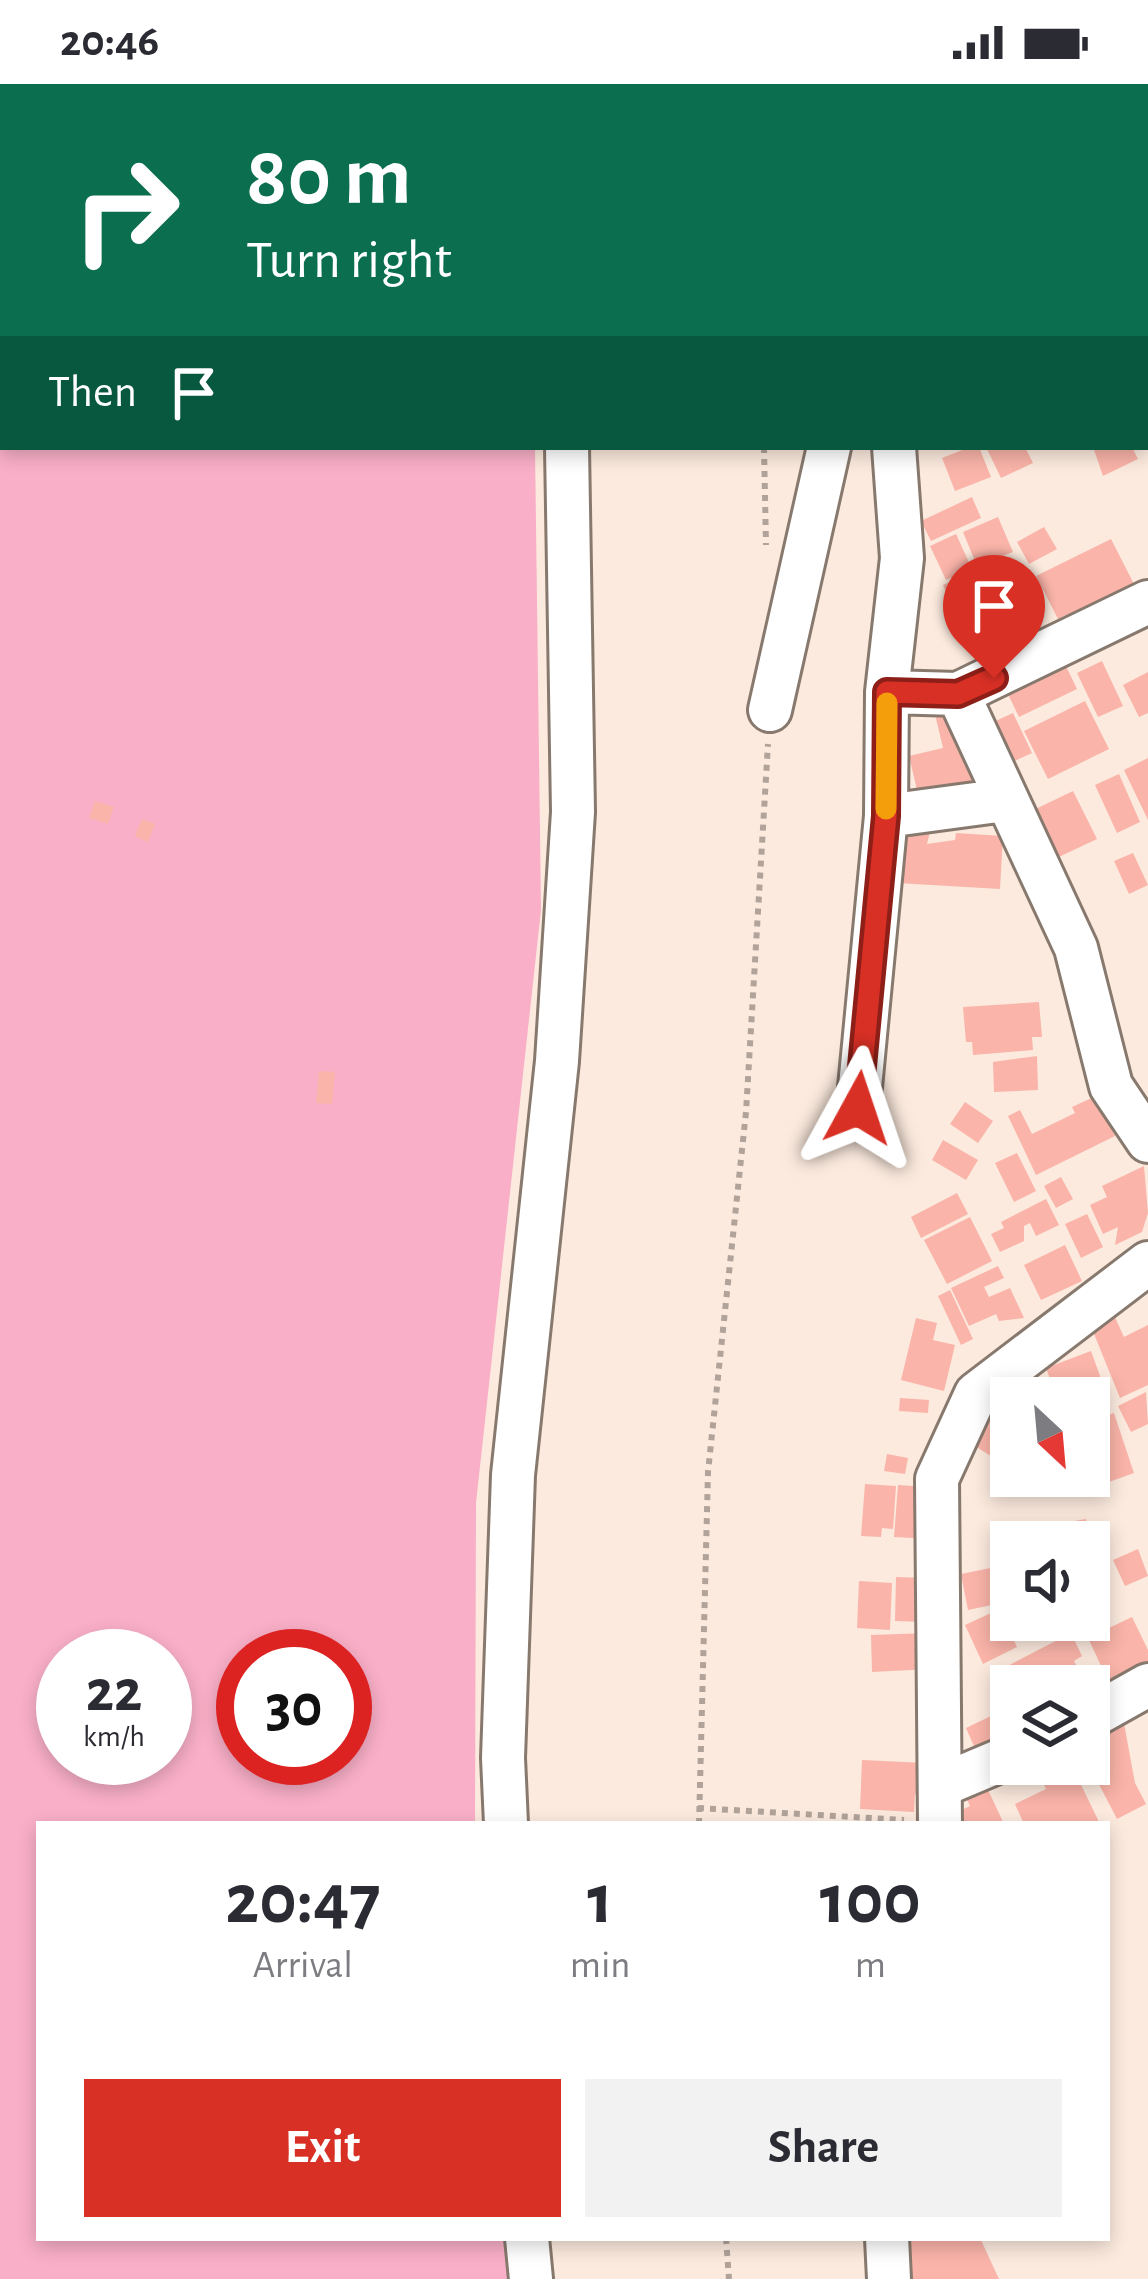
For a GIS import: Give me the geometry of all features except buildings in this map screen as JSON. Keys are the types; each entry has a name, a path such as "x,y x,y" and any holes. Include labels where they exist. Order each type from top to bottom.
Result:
{"street":[{"path":"506,1821 502,1758 513,1475 557,1061 573,812 567,450"},
{"path":"770,710 828,450"},
{"path":"858,1108 886,816 887,692 902,558 894,450"},
{"path":"887,692 958,694 1148,602"},
{"path":"958,694 1076,947 1111,1086 1148,1142"},
{"path":"886,816 1005,800"},
{"path":"930,1810 937,1479 976,1394 1148,1263"},
{"path":"1110,1706 1148,1684"},
{"path":"930,1810 990,1770"},
{"path":"527,2241 531,2279"},
{"path":"887,2241 889,2279"}],"path":[{"path":"764,450 767,567"},
{"path":"699,1821 707,1472 746,1112 770,710"},
{"path":"698,1808 844,1813 930,1810"},
{"path":"726,2241 729,2279"}],"shaded area":[{"path":"0,450 535,450 541,910 476,1503 475,1821 36,1821 36,2241 507,2241 510,2279 0,2279"}],"slow traffic":[{"path":"886,809 887,703"}],"route":[{"path":"858,1108 886,816 887,692 958,694 994,678"}]}
